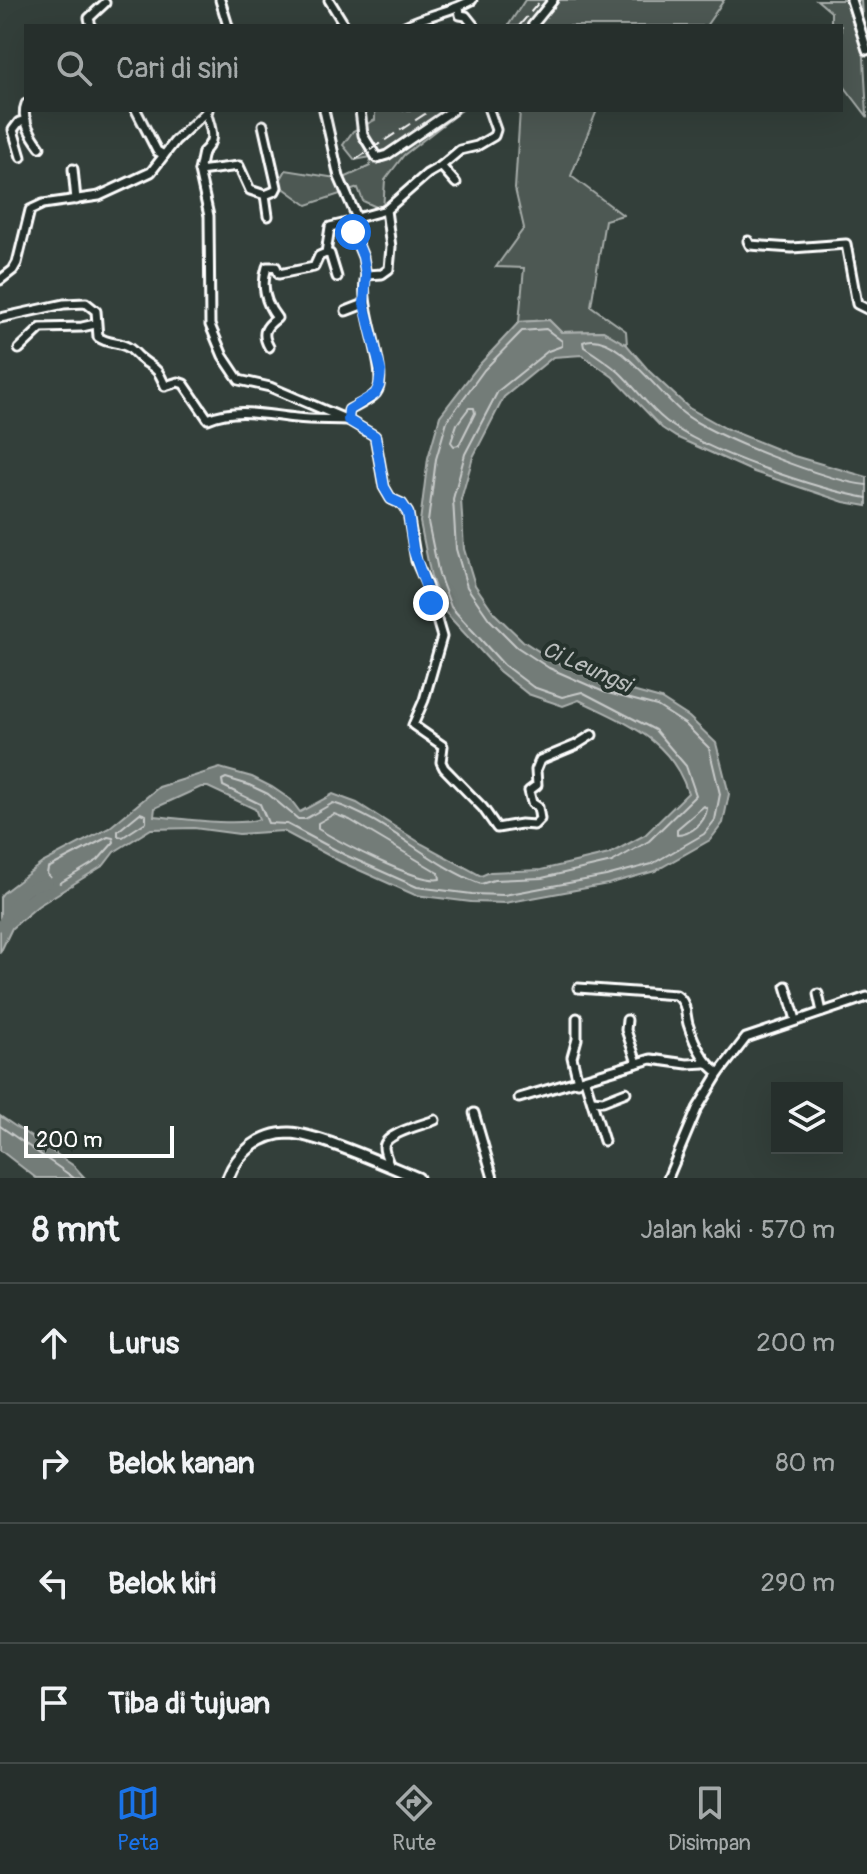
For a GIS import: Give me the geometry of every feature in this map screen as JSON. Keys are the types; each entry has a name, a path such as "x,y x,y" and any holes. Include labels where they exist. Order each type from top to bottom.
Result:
{"main road":[{"path":"228,1178 233,1165 243,1153 262,1140 281,1134 316,1139 418,1178"}],"street":[{"path":"220,0 227,24"},
{"path":"329,0 344,24"},
{"path":"534,24 553,0"},
{"path":"851,0 867,50"},
{"path":"409,24 468,1"},
{"path":"91,24 91,15 105,3"},
{"path":"459,7 460,15 466,16 472,24"},
{"path":"24,109 26,120 40,147"},
{"path":"137,112 157,151 164,155"},
{"path":"0,280 17,263 30,210 43,204 99,196 154,169 206,112"},
{"path":"207,112 213,134 209,147 203,152 199,171 209,216 210,325 223,356 239,380 270,387 348,420 375,436 384,487 391,499 402,504 408,513 416,561 442,637 424,700 413,725 443,746 441,762 444,768 483,808 497,828 534,825 540,819 538,807 532,803 529,791 537,785 536,770 540,760 592,735"},
{"path":"324,112 339,177 356,220 354,235 366,275 364,304 381,375 375,394 349,410 348,420"},
{"path":"360,112 363,135 377,158 387,155 450,112"},
{"path":"326,253 330,227 386,210 460,150 477,146 494,136 496,130 490,112"},
{"path":"21,157 13,130 19,122 26,120"},
{"path":"199,171 237,165 249,188 265,195 275,191 277,187 263,125"},
{"path":"441,166 456,183"},
{"path":"73,169 76,200"},
{"path":"265,195 268,216"},
{"path":"366,275 386,274 389,269 391,247 386,210"},
{"path":"748,241 749,245 792,248 846,244 857,304 867,309"},
{"path":"326,253 330,254 337,277"},
{"path":"269,347 265,329 277,318 266,300 264,281 267,267 276,267 279,274 311,269 319,256 326,253"},
{"path":"0,318 84,302 96,311 98,337 107,343 125,345 153,364 163,385 184,384 208,419 221,414 244,412 298,419 348,420"},
{"path":"346,311 364,304"},
{"path":"19,349 41,328 95,324"},
{"path":"786,986 796,1020"},
{"path":"578,988 676,995 685,1006 689,1026 705,1063 719,1073"},
{"path":"818,994 822,1012"},
{"path":"668,1178 697,1109 746,1038 867,997"},
{"path":"577,1018 577,1039 572,1057 592,1100 604,1141"},
{"path":"627,1020 626,1030 637,1063"},
{"path":"519,1098 582,1081 608,1070 661,1058 673,1062 705,1063"},
{"path":"592,1100 603,1101 626,1092"},
{"path":"474,1113 493,1178"},
{"path":"390,1166 384,1145 390,1136 435,1120"}],"shaded area":[{"path":"525,0 724,0 707,24 509,24"},
{"path":"817,0 861,0 867,116 843,85 843,24 831,24 831,12"},
{"path":"375,112 459,112 404,155 385,180 383,210 363,201 358,188 307,205 278,184 286,170 342,179 370,166 371,157 355,160 343,145 353,131 375,120"},
{"path":"520,112 596,112 571,176 623,215 605,220 591,306 626,331 627,345 603,331 561,332 549,320 519,322 524,268 496,267 524,228 515,189"}],"water":[{"path":"549,320 561,332 603,331 627,345 650,372 689,408 725,428 794,456 867,477 867,506 844,502 754,472 662,428 613,377 582,355 553,357 504,397 473,457 461,499 464,549 475,585 495,614 523,641 554,661 607,684 661,699 689,717 716,743 729,794 723,823 710,840 655,871 608,884 505,903 415,895 341,862 283,831 239,834 194,828 151,829 114,852 104,865 38,906 12,928 0,953 0,897 3,893 42,863 109,828 159,787 220,768 252,777 272,787 291,800 300,812 333,794 357,803 481,876 490,872 541,870 609,854 645,835 688,793 670,759 630,725 579,700 563,706 528,694 499,671 444,611 431,577 420,522 428,458 440,416 479,365 519,322","holes":["201,787 208,787 255,809 259,819 223,822 154,816 155,808","45,883 49,884 7,915 17,899"]},
{"path":"0,1116 74,1166 85,1178 36,1178 0,1150"}],"waterway":[{"path":"7,916 56,880"},
{"path":"0,926 24,892 48,883"}],"railway":[{"path":"521,24 541,0"},
{"path":"355,160 428,112"}],"route":[{"path":"353,232 363,257 366,275 364,304 381,375 375,394 349,410 348,420 375,436 386,493 402,504 408,513 416,561 431,603"}],"water label":[{"name":"Ci Leungsi","path":"587,666"}]}
